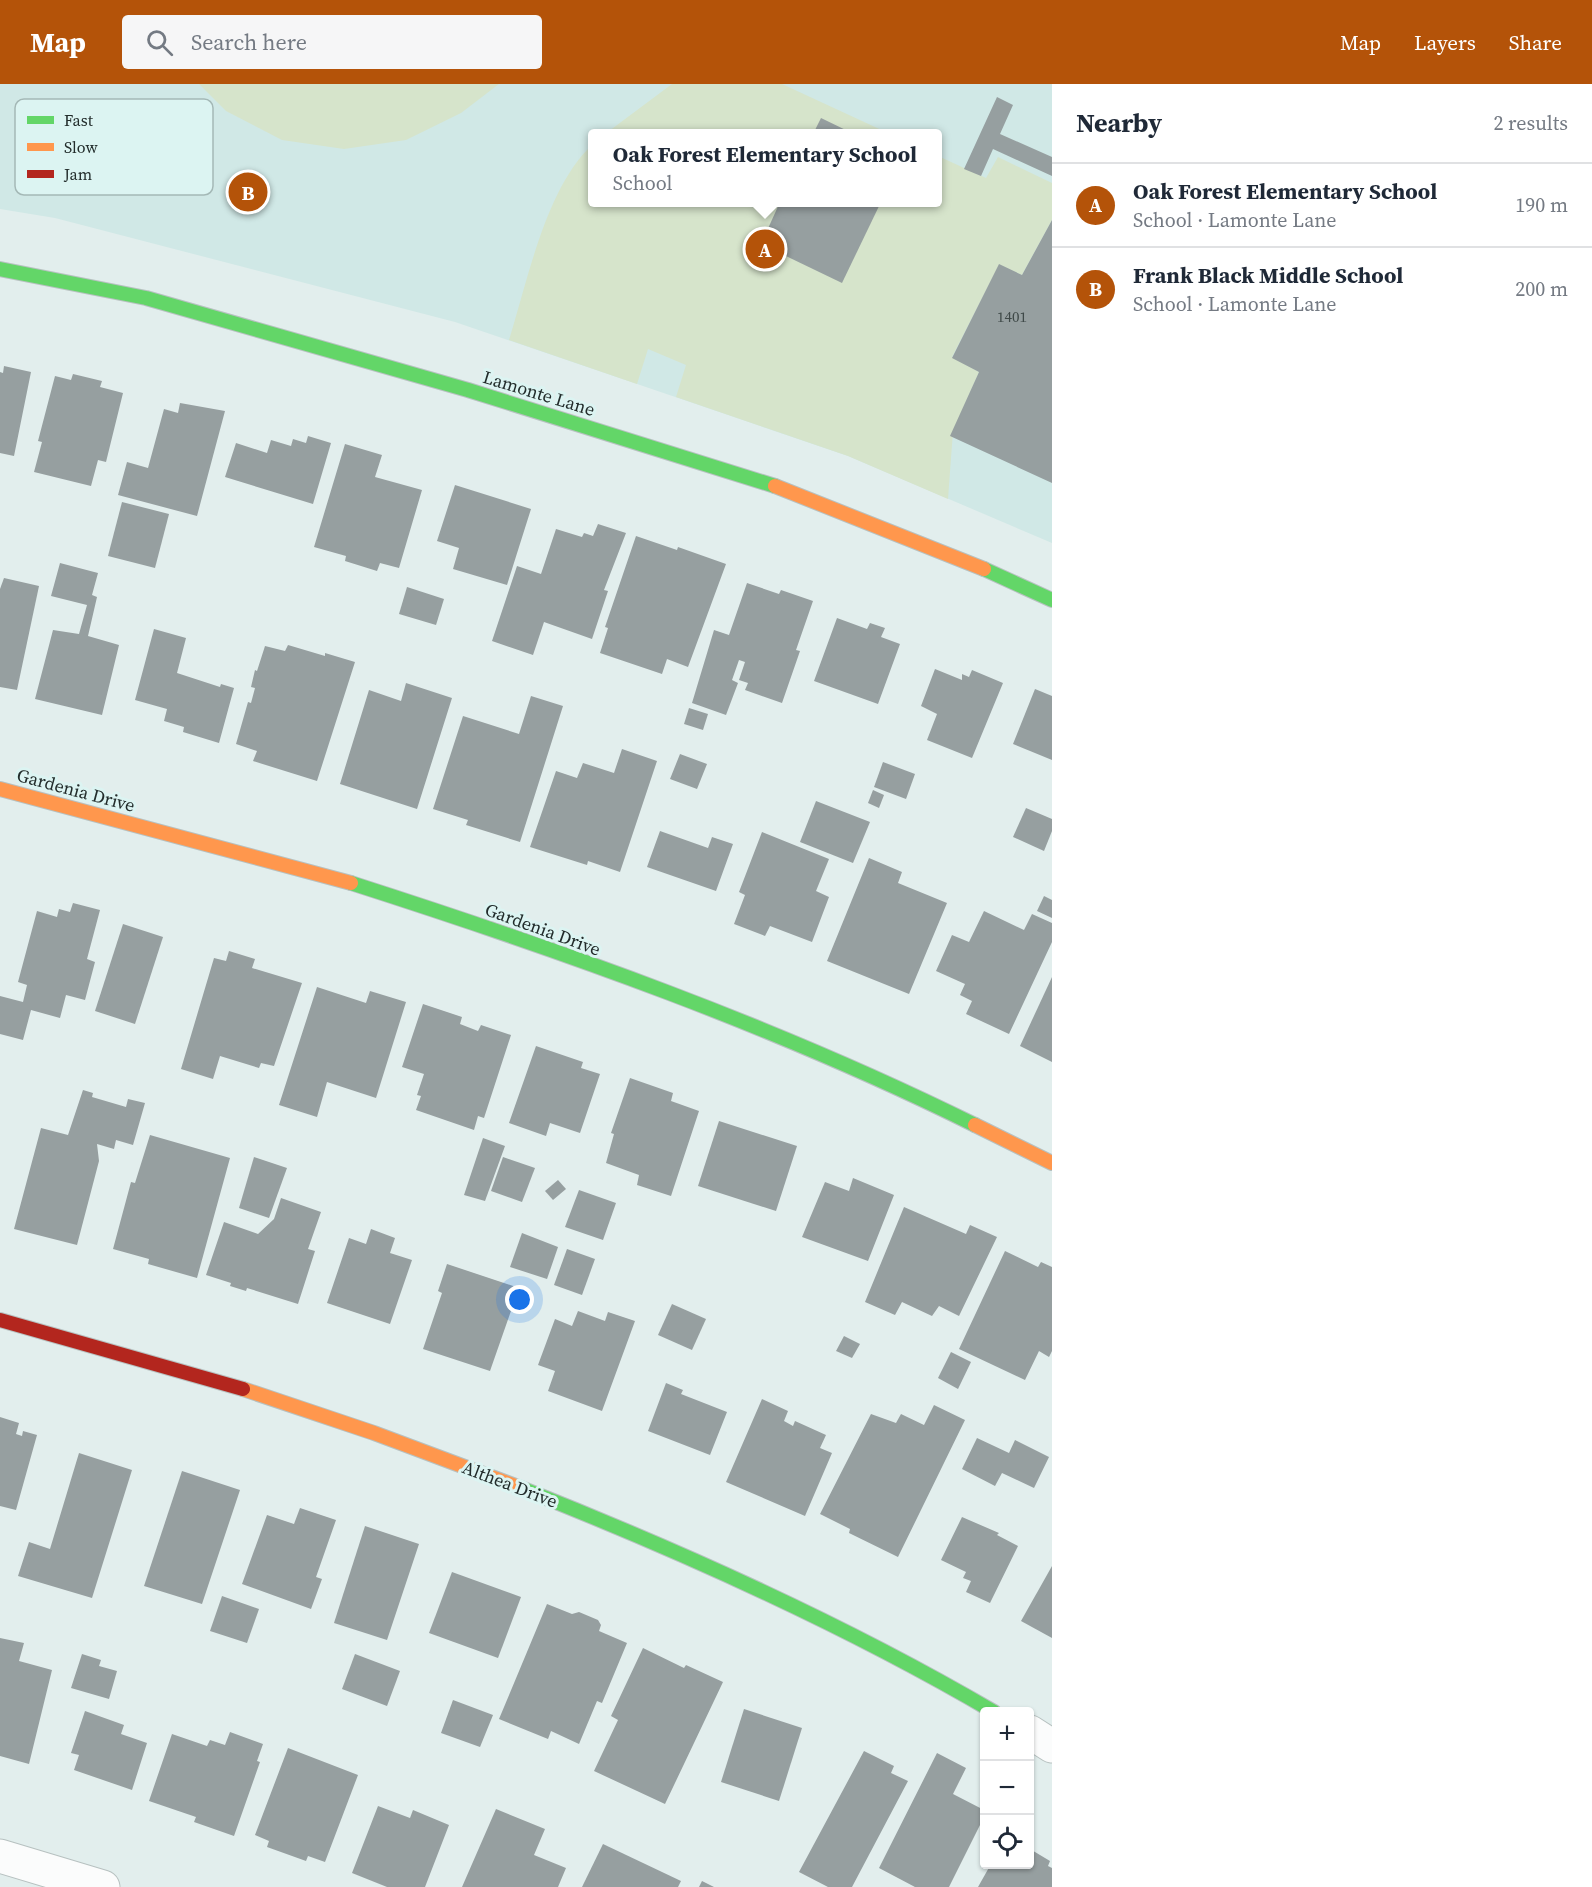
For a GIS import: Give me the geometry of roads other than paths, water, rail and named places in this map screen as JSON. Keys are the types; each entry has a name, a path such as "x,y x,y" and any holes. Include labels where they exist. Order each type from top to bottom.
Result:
{"street":[{"name":"Lamonte Lane","path":"0,269 146,298 468,390 799,493 999,575 1052,600"},
{"name":"Gardenia Drive","path":"0,789 317,872 514,936 772,1034 951,1113 1052,1163"},
{"name":"Althea Drive","path":"0,1320 58,1335 335,1418 523,1488 631,1532 807,1613 985,1707"},
{"path":"1034,1735 1052,1746"},
{"path":"0,1856 103,1887"}],"place":[{"name":"Frank Black Middle School","path":"248,192"},
{"name":"Oak Forest Elementary School","path":"765,249"}]}
